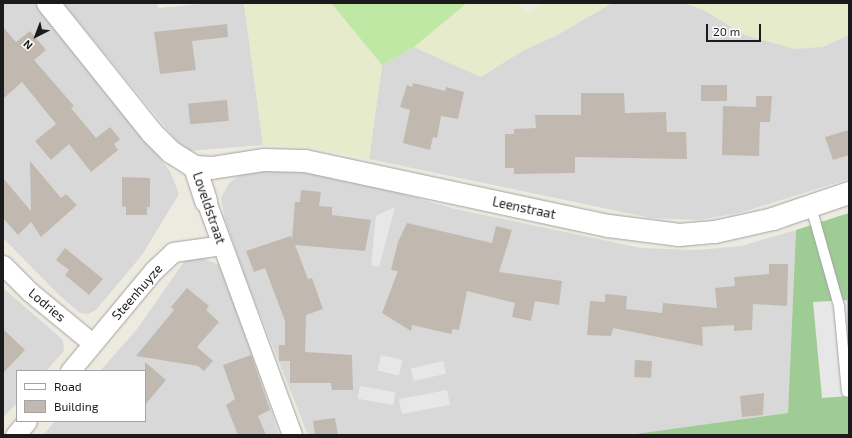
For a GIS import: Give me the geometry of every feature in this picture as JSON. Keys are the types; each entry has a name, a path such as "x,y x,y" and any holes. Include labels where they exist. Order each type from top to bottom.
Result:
{"street":[{"name":"Loveldstraat","path":"48,3 152,133 171,152 195,167 206,201 292,435"},
{"name":"Leenstraat","path":"195,167 212,168 264,160 305,161 609,226 679,235 715,232 773,219 849,193"},
{"name":"Steenhuyze","path":"71,370 154,270 173,252 222,245"},
{"name":"Lodries","path":"3,265 40,301 92,343"},
{"path":"15,435 26,422"}],"lane":[{"path":"811,207 839,306 847,392"}],"shaded area":[{"path":"3,3 34,3 170,171 179,194 142,255 96,310 88,314 80,313 60,296 3,238"},
{"path":"63,3 157,3 158,8 211,3 244,3 263,145 188,151 175,139"},
{"path":"612,3 685,3 704,10 745,35 770,41 822,47 849,35 849,179 739,213 699,220 651,218 369,159 382,65 414,47 481,77 522,51 557,35"},
{"path":"264,169 324,171 455,209 641,248 697,250 741,246 796,230 788,413 635,434 308,435 244,274 225,219 221,198 229,183 243,173"},
{"path":"395,207 379,267 371,265 376,216"},
{"path":"194,255 220,265 252,350 279,435 43,435 54,422 146,422 146,370 101,370 137,329 186,259"},
{"path":"3,288 63,340 64,351 47,370 16,370 16,404 3,417"},
{"path":"847,300 849,396 822,398 813,302"},
{"path":"381,355 402,360 399,376 377,371"},
{"path":"443,361 446,374 414,381 411,368"},
{"path":"360,386 395,392 393,405 358,399"},
{"path":"447,390 450,405 402,414 399,399"}],"green space":[{"path":"244,3 331,3 382,65 369,159 319,149 263,145"},
{"path":"331,3 467,3 414,47 382,65"},
{"path":"467,3 518,3 528,15 542,3 612,3 557,35 522,51 481,77 414,47"},
{"path":"685,3 849,3 849,35 822,47 795,49 745,35 704,10"},
{"path":"849,213 849,435 539,435 635,434 788,413 796,230"}],"building":[{"path":"227,24 228,37 192,41 196,70 160,74 154,32"},
{"path":"3,27 16,42 30,31 46,50 34,60 74,106 71,108 96,138 110,127 120,139 114,144 118,150 91,172 69,144 51,160 35,141 56,124 22,82 3,99"},
{"path":"413,83 445,91 446,87 464,92 458,119 441,116 437,138 433,137 430,150 403,143 410,110 400,107 407,85 412,87"},
{"path":"701,85 727,85 727,101 701,101"},
{"path":"581,93 624,93 625,113 666,112 667,132 686,132 687,159 575,157 575,173 514,174 514,168 505,168 505,134 514,134 514,129 536,128 535,115 581,115"},
{"path":"756,96 772,96 770,122 760,122 759,156 722,155 723,106 756,107"},
{"path":"227,100 229,121 190,124 188,103"},
{"path":"849,130 849,155 833,160 825,137"},
{"path":"30,161 61,198 66,194 77,205 41,237 31,222 18,235 3,218 3,178 31,211"},
{"path":"122,177 150,178 150,207 147,207 147,215 126,215 126,207 122,206"},
{"path":"301,190 321,192 319,206 332,207 332,215 371,220 365,251 295,245 308,279 312,278 323,309 306,315 305,352 352,355 353,390 332,390 331,383 290,383 290,361 279,361 279,345 285,345 285,321 265,268 254,272 246,251 291,236 292,239 295,202 300,202"},
{"path":"407,223 492,243 496,226 512,230 499,272 562,281 559,305 535,301 531,321 512,317 515,303 467,291 459,330 453,329 451,334 412,325 411,331 382,313 398,271 391,270 398,242"},
{"path":"65,248 103,279 89,295 65,275 69,270 56,260"},
{"path":"769,264 788,264 787,306 753,304 752,330 734,331 734,325 702,327 703,346 613,328 611,336 587,335 590,301 605,302 605,294 627,296 626,309 662,313 663,303 717,308 715,288 735,286 734,277 769,274"},
{"path":"187,288 209,306 206,310 219,322 197,347 213,361 204,371 198,366 136,356 174,310 171,307"},
{"path":"3,329 25,350 3,373"},
{"path":"251,355 270,410 258,416 266,435 238,435 226,405 235,399 223,365"},
{"path":"635,360 652,361 651,378 634,377"},
{"path":"145,362 166,380 146,404 146,370"},
{"path":"764,393 763,415 742,417 740,396"},
{"path":"335,418 338,435 315,435 313,421"}]}
